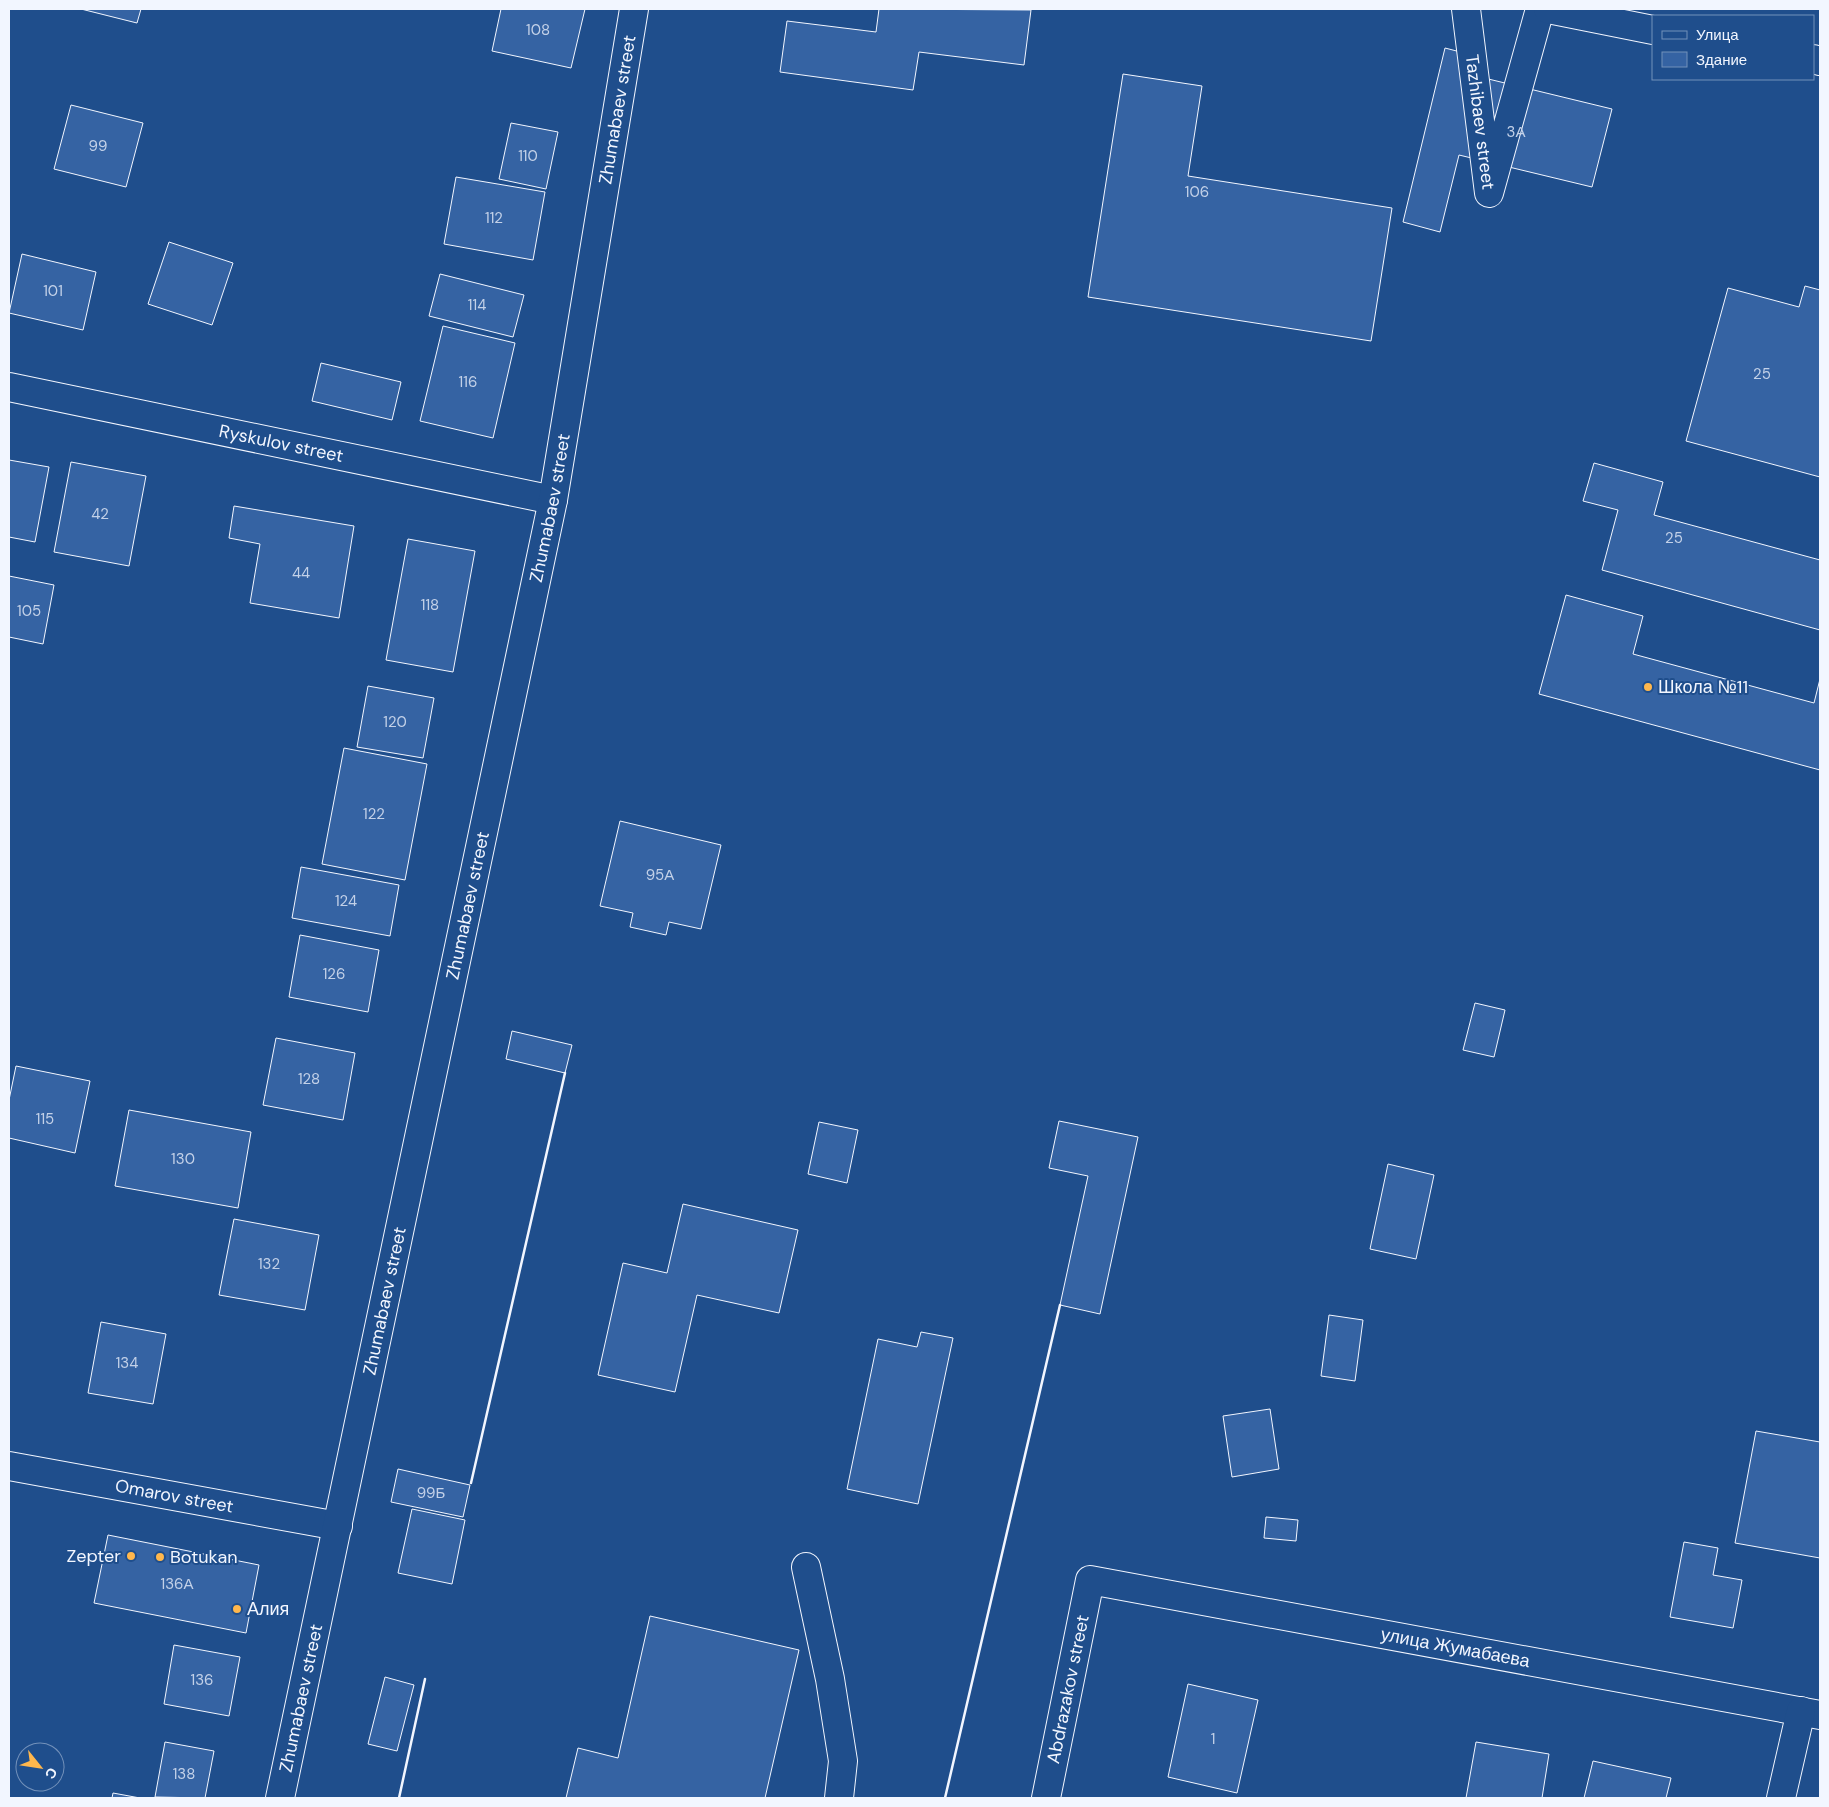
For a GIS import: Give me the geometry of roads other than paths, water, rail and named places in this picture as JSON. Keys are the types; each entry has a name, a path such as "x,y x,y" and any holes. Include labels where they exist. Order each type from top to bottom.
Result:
{"street":[{"name":"Zhumabaev street","path":"280,1798 552,500 634,9"},
{"name":"Tazhibaev street","path":"1466,9 1489,194 1540,9"},
{"path":"1548,9 1622,16 1652,30"},
{"name":"Ryskulov street","path":"9,387 552,500"},
{"name":"Omarov street","path":"9,1466 338,1526"},
{"path":"806,1567 830,1678 843,1761 839,1798"},
{"name":"улица Жумабаева","path":"1090,1580 1810,1713"},
{"name":"Abdrazakov street","path":"1046,1798 1090,1580"},
{"path":"1781,1798 1810,1713"}],"place":[{"name":"Школа №11","path":"1648,687"},
{"name":"Zepter","path":"131,1556"},
{"name":"Botukan","path":"160,1557"},
{"name":"Алия","path":"237,1609"}]}
